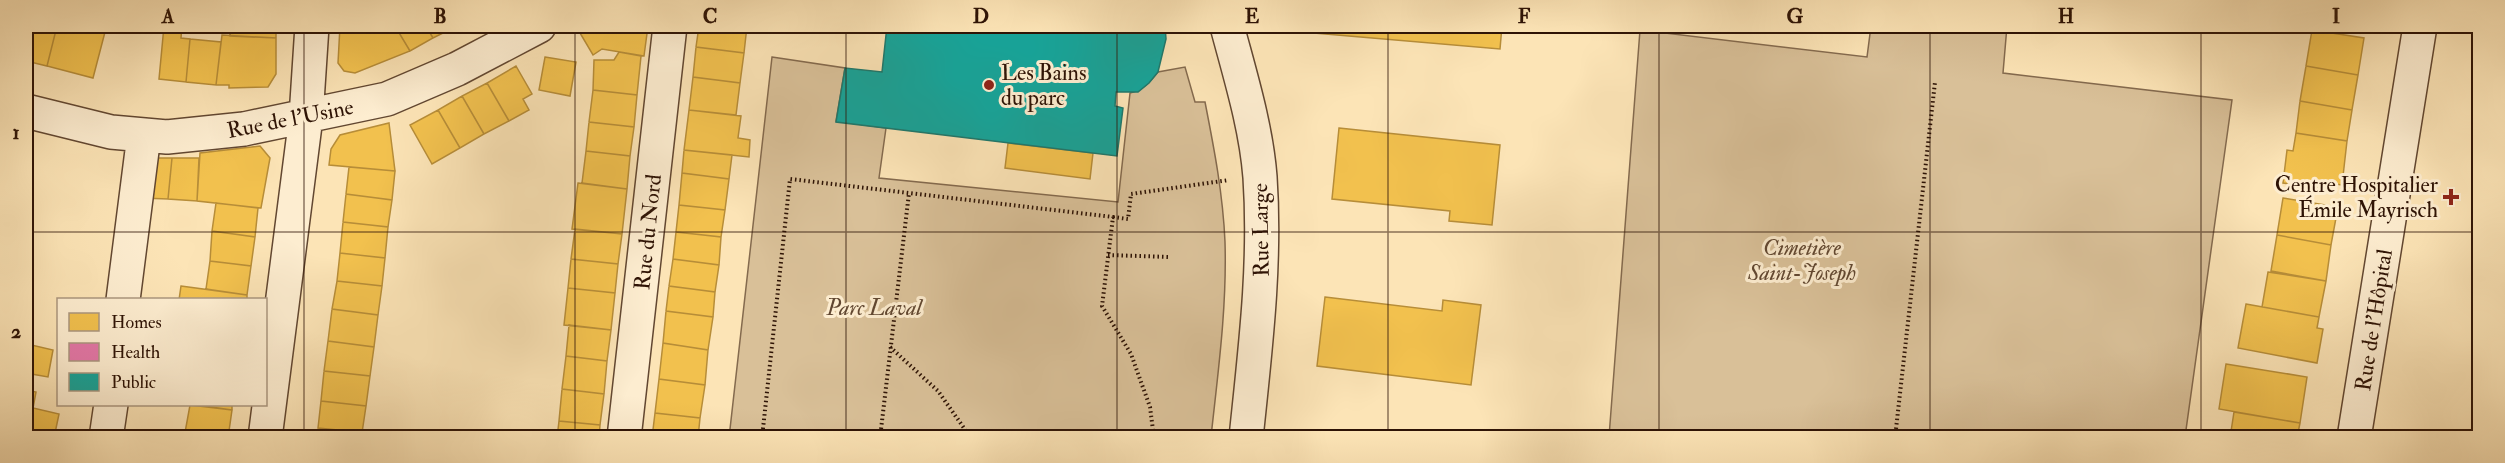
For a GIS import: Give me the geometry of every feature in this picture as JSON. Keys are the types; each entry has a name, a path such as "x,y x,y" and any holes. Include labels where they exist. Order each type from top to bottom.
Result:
{"street":[{"path":"265,438 306,117 312,26"},
{"name":"Rue de l'Usine","path":"26,111 111,132 167,137 244,129 387,99 457,69 539,26"},
{"name":"Rue du Nord","path":"624,438 670,26"},
{"name":"Rue Large","path":"1227,26 1251,117 1260,176 1262,243 1259,314 1246,438"},
{"name":"Rue de l'Hôpital","path":"2354,438 2420,26"},
{"path":"123,298 144,135"},
{"path":"106,438 111,406"}],"path":[{"path":"1895,438 1935,82"},
{"path":"762,438 790,179 1128,219 1131,194 1211,182"},
{"path":"880,438 909,193"},
{"path":"1113,217 1102,306 1131,354 1150,406 1154,438"},
{"path":"1108,255 1170,257"},
{"path":"890,347 938,391 971,438"},
{"path":"2477,438 2480,426"}],"green space":[{"name":"Cimetière Saint-Joseph","path":"1871,26 2007,26 2003,73 2232,100 2185,437 1609,437 1640,30 1867,57"},
{"name":"Parc Laval","path":"772,57 845,68 836,121 886,128 879,178 1118,202 1130,93 1146,85 1158,72 1185,67 1195,102 1205,102 1218,171 1224,224 1223,316 1211,437 729,438"}],"building: Homes":[{"path":"26,26 57,26 47,66 26,61"},
{"path":"57,26 82,26 105,32 93,78 47,66"},
{"path":"164,26 182,26 181,38 190,39 186,82 159,79"},
{"path":"231,26 276,26 276,38 230,36"},
{"path":"340,26 395,26 410,51 355,73 344,71 338,63"},
{"path":"395,26 426,26 433,38 410,51"},
{"path":"426,26 457,26 433,38"},
{"path":"592,26 648,26 644,56 602,49 593,55 580,33"},
{"path":"699,26 747,26 744,53 696,47"},
{"path":"1285,26 1502,26 1500,49 1302,32"},
{"path":"2312,30 2364,38 2358,75 2306,66"},
{"path":"222,35 276,38 276,74 268,87 229,88 229,85 216,85"},
{"path":"190,39 221,42 216,85 186,82"},
{"path":"696,47 744,53 740,83 693,77"},
{"path":"619,52 641,56 637,95 593,90 594,60 614,60"},
{"path":"545,57 576,62 570,96 539,90"},
{"path":"516,66 532,94 523,99 529,110 509,121 487,83"},
{"path":"2306,66 2358,75 2352,110 2300,101"},
{"path":"693,77 740,83 736,115 689,110"},
{"path":"487,83 509,121 484,134 462,96"},
{"path":"593,90 637,95 634,127 589,122"},
{"path":"462,96 484,134 460,148 438,110"},
{"path":"2300,101 2352,110 2347,141 2296,133"},
{"path":"438,110 460,148 432,164 410,125"},
{"path":"689,110 741,116 738,138 750,140 749,157 684,150"},
{"path":"589,122 634,127 630,156 586,151"},
{"path":"389,123 395,171 329,165 331,149 340,135"},
{"path":"1339,128 1500,145 1492,225 1449,221 1450,211 1332,199"},
{"path":"2296,133 2347,141 2342,185 2327,183 2326,189 2283,183 2287,150 2293,151"},
{"path":"1008,143 1093,153 1090,179 1005,168"},
{"path":"260,146 270,158 261,208 197,201 200,153"},
{"path":"684,150 732,155 729,179 682,173"},
{"path":"586,151 630,156 627,189 582,183"},
{"path":"145,158 172,158 168,199 141,198"},
{"path":"172,158 199,158 197,201 168,199"},
{"path":"349,167 395,171 392,200 346,194"},
{"path":"682,173 729,179 725,210 679,205"},
{"path":"578,183 627,189 622,234 572,229"},
{"path":"346,194 392,200 388,227 343,222"},
{"path":"2283,198 2338,207 2331,245 2277,235"},
{"path":"216,203 258,208 255,237 212,231"},
{"path":"679,205 725,210 721,237 676,232"},
{"path":"343,222 388,227 385,258 340,253"},
{"path":"575,229 622,234 618,264 571,259"},
{"path":"212,231 255,237 251,266 210,261"},
{"path":"676,232 721,237 719,265 673,259"},
{"path":"2277,235 2331,245 2326,281 2271,271"},
{"path":"340,253 385,258 382,286 337,281"},
{"path":"571,259 618,264 615,293 568,288"},
{"path":"673,259 719,265 715,292 669,286"},
{"path":"210,261 251,266 247,295 206,289"},
{"path":"2268,272 2326,281 2319,317 2262,307"},
{"path":"337,281 382,286 378,315 332,309"},
{"path":"181,286 247,295 247,298 179,298"},
{"path":"669,286 715,292 713,317 666,311"},
{"path":"568,288 615,293 611,330 564,325"},
{"path":"1325,297 1442,311 1443,300 1481,305 1471,385 1317,366"},
{"path":"2246,304 2319,317 2317,328 2323,329 2317,363 2238,348"},
{"path":"332,309 378,315 374,347 328,341"},
{"path":"666,311 713,317 708,350 663,343"},
{"path":"26,319 32,320 27,344 53,350 48,377 26,373"},
{"path":"569,325 611,330 607,361 566,356"},
{"path":"328,341 374,347 370,376 324,371"},
{"path":"663,343 708,350 705,385 659,379"},
{"path":"566,356 607,361 604,394 562,389"},
{"path":"2226,364 2307,377 2300,423 2219,409"},
{"path":"324,371 370,376 366,406 321,401"},
{"path":"659,379 705,385 700,418 655,413"},
{"path":"562,389 604,394 600,425 559,421"},
{"path":"26,390 36,392 33,408 59,414 54,438 27,435 26,438"},
{"path":"321,401 366,406 362,433 318,428"},
{"path":"190,406 232,410 228,438 184,438"},
{"path":"204,406 232,406 232,410"},
{"path":"2234,412 2300,423 2297,438 2230,438"},
{"path":"655,413 700,418 698,438 652,438"},
{"path":"559,421 600,425 599,438 557,438"},
{"path":"318,428 347,431 346,438 317,438"}],"building: Health":[{"path":"2480,176 2480,222 2472,221"}],"building: Public":[{"path":"887,26 1165,26 1166,39 1158,72 1149,83 1138,92 1116,92 1115,106 1123,108 1117,156 836,122 845,68 882,72"}],"place":[{"name":"Les Bains du parc","path":"989,85"},
{"name":"Centre Hospitalier Émile Mayrisch","path":"2451,197"}]}
